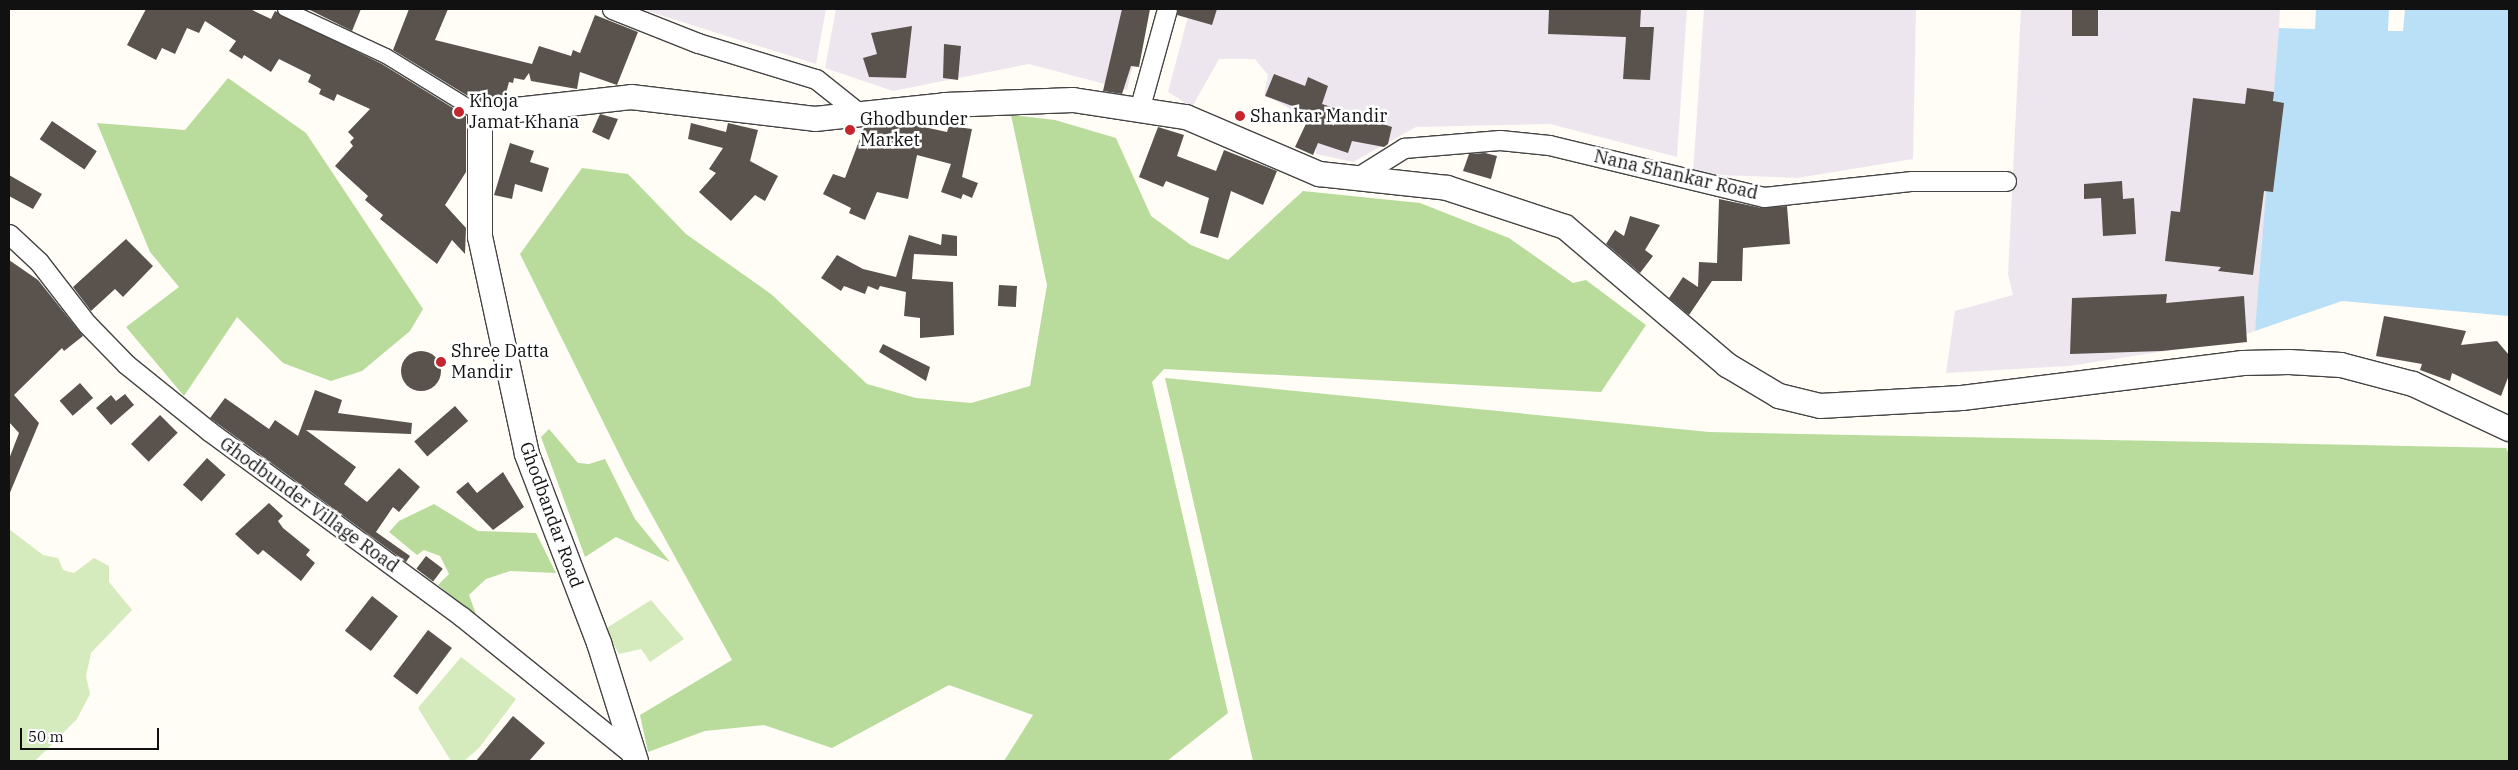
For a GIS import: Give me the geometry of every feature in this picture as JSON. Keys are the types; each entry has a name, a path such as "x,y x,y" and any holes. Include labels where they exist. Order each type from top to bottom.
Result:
{"street":[{"path":"285,9 386,56 480,114 631,97 815,119 945,105 1073,100 1186,117 1320,174 1447,188 1565,227 1727,365 1779,396 1820,406 1962,398 2244,363 2289,362 2341,365 2413,384 2509,429"},
{"path":"612,9 698,43 816,79 860,114"},
{"path":"1139,110 1167,9"},
{"name":"Ghodbandar Road","path":"480,114 480,237 527,454 599,643 634,757"},
{"name":"Nana Shankar Road","path":"1356,178 1404,148 1500,140 1549,145 1764,197 1912,181 2006,181"},
{"name":"Ghodbunder Village Road","path":"9,234 39,262 87,324 126,364 209,431 461,616 634,757"}],"shaded area":[{"path":"641,9 826,9 816,64"},
{"path":"836,9 1146,9 1127,90 1029,64 893,91 825,68"},
{"path":"1190,9 1687,9 1677,157 1550,124 1416,127 1353,162 1316,154 1316,124 1264,94 1268,75 1255,59 1219,59 1192,107 1168,92"},
{"path":"1704,9 1916,9 1913,159 1797,178 1693,174"},
{"path":"2021,9 2280,9 2271,177 2255,331 2223,342 2069,366 1946,373 1955,311 2013,295 2008,274"}],"green space":[{"path":"228,78 306,133 423,309 410,331 362,371 331,381 283,363 237,317 184,396 126,327 179,287 150,252 97,123 185,130"},
{"path":"1011,115 1055,120 1116,138 1151,216 1191,245 1228,260 1303,191 1420,203 1509,238 1573,283 1586,280 1646,325 1601,392 1164,369 1152,382 1228,713 1167,761 1004,761 1033,715 949,685 832,748 764,725 705,731 648,752 640,715 732,660 627,470 520,254 582,168 628,174 686,234 771,294 867,384 916,398 971,403 1030,386 1047,285"},
{"path":"1165,378 1709,432 2506,448 2509,454 2509,761 1253,761"},
{"path":"549,429 578,463 589,464 605,459 635,519 670,562 616,537 585,557 541,437"},
{"path":"434,504 478,531 536,533 556,573 510,571 486,579 469,595 477,617 438,585 449,574 440,556 424,550 417,555 389,532 399,521"},
{"path":"9,529 43,555 58,558 63,570 74,573 94,558 109,566 109,582 132,610 91,653 86,676 90,694 77,719 35,761 9,761"},
{"path":"651,600 684,639 650,662 641,649 619,654 605,629"},
{"path":"461,657 516,699 479,748 464,761 451,761 418,708"}],"water":[{"path":"2316,9 2389,9 2388,31 2403,31 2405,9 2509,9 2509,316 2342,301 2255,331 2279,28 2315,29"}],"building":[{"path":"146,9 250,9 271,19 275,11 382,64 466,116 466,172 445,205 466,228 465,254 452,240 437,264 380,219 383,215 365,200 368,196 335,166 353,146 350,142 354,138 348,132 370,109 337,94 334,101 319,94 321,89 308,82 311,75 279,59 271,72 244,55 242,59 229,51 236,41 205,21 199,33 187,28 175,54 162,48 156,60 127,45"},
{"path":"308,9 361,9 352,31"},
{"path":"409,9 448,9 435,40 532,64 539,46 571,56 573,50 580,53 595,15 638,32 617,85 580,72 577,89 531,81 529,73 524,80 514,78 513,83 509,82 505,97 476,101 393,50"},
{"path":"1122,9 1150,9 1139,67 1131,66 1122,94 1103,91"},
{"path":"1178,9 1217,9 1212,25 1177,15"},
{"path":"1549,9 1641,9 1640,27 1654,27 1650,80 1623,79 1626,37 1548,34"},
{"path":"2072,9 2098,9 2098,36 2072,36"},
{"path":"912,26 906,78 869,77 863,58 877,54 871,33"},
{"path":"944,44 961,46 958,80 943,78"},
{"path":"1274,74 1305,86 1308,77 1328,86 1322,104 1392,127 1388,144 1384,147 1352,141 1348,153 1318,143 1313,155 1295,147 1311,113 1265,96"},
{"path":"2247,88 2274,92 2273,101 2284,103 2273,192 2264,191 2253,275 2218,271 2221,267 2165,261 2171,211 2180,212 2193,98 2245,104"},
{"path":"600,114 618,119 609,140 592,132"},
{"path":"52,121 97,151 84,169 40,139"},
{"path":"691,123 726,132 728,123 758,130 750,161 778,176 765,201 755,195 731,221 699,192 716,173 709,169 723,148 688,139"},
{"path":"905,123 947,132 949,126 972,129 962,177 978,183 972,198 963,194 961,199 941,192 951,164 917,155 908,199 877,192 865,220 849,213 851,208 823,194 833,174 845,178 864,128"},
{"path":"1158,127 1184,135 1177,156 1216,171 1224,150 1277,171 1263,205 1231,191 1218,238 1200,233 1209,198 1166,181 1163,187 1139,177"},
{"path":"510,143 534,151 530,162 549,168 542,192 515,184 512,199 494,195"},
{"path":"1485,153 1497,156 1491,179 1463,171 1469,154"},
{"path":"9,175 42,194 33,209 9,196"},
{"path":"2122,181 2123,199 2134,198 2136,234 2103,236 2101,198 2084,199 2084,184"},
{"path":"1719,199 1762,208 1787,206 1790,244 1743,248 1742,281 1712,281 1689,315 1669,298 1683,277 1698,287 1699,262 1717,263"},
{"path":"1630,216 1660,225 1645,250 1653,256 1640,273 1606,244 1615,230 1624,236"},
{"path":"942,234 957,236 957,256 914,254 912,279 953,282 954,335 920,338 920,318 904,316 906,292 880,286 878,290 868,286 865,294 844,286 841,291 821,278 837,255 863,269 896,277 909,235 941,245"},
{"path":"126,239 153,266 123,297 115,289 91,311 73,287"},
{"path":"9,260 38,280 83,336 64,351 62,348 14,395 39,423 9,495 9,459 19,433 9,422"},
{"path":"999,285 1017,286 1016,307 998,306"},
{"path":"2167,294 2166,303 2244,296 2247,342 2162,351 2070,354 2072,298"},
{"path":"2384,316 2466,331 2461,345 2497,341 2509,355 2509,375 2501,396 2452,373 2450,381 2420,370 2422,364 2376,356"},
{"path":"883,344 930,367 926,381 879,352"},
{"path":"421,351 435,357 441,371 435,385 421,391 407,385 401,371 407,357"},
{"path":"80,383 93,398 73,416 60,401"},
{"path":"315,390 342,400 338,413 412,423 411,434 306,430 356,467 344,484 367,502 399,468 420,487 399,512 393,507 376,532 410,556 406,562 210,418 225,398 269,429 275,420 298,436"},
{"path":"125,394 134,405 111,425 96,408 111,395 116,401"},
{"path":"455,406 468,421 427,457 414,441"},
{"path":"160,415 178,433 149,462 131,444"},
{"path":"207,458 226,475 201,501 183,485"},
{"path":"503,472 524,507 493,530 456,492 468,482 477,493"},
{"path":"269,503 283,516 278,521 283,528 310,550 306,555 315,563 301,581 263,550 258,555 235,534"},
{"path":"426,556 443,569 433,581 416,569"},
{"path":"372,596 398,616 371,651 345,631"},
{"path":"428,630 452,648 417,694 393,676"},
{"path":"513,716 545,743 529,761 476,761"}],"place":[{"name":"Khoja Jamat Khana","path":"459,112"},
{"name":"Shankar Mandir","path":"1240,116"},
{"name":"Ghodbunder Market","path":"850,130"},
{"name":"Shree Datta Mandir","path":"441,362"}]}
